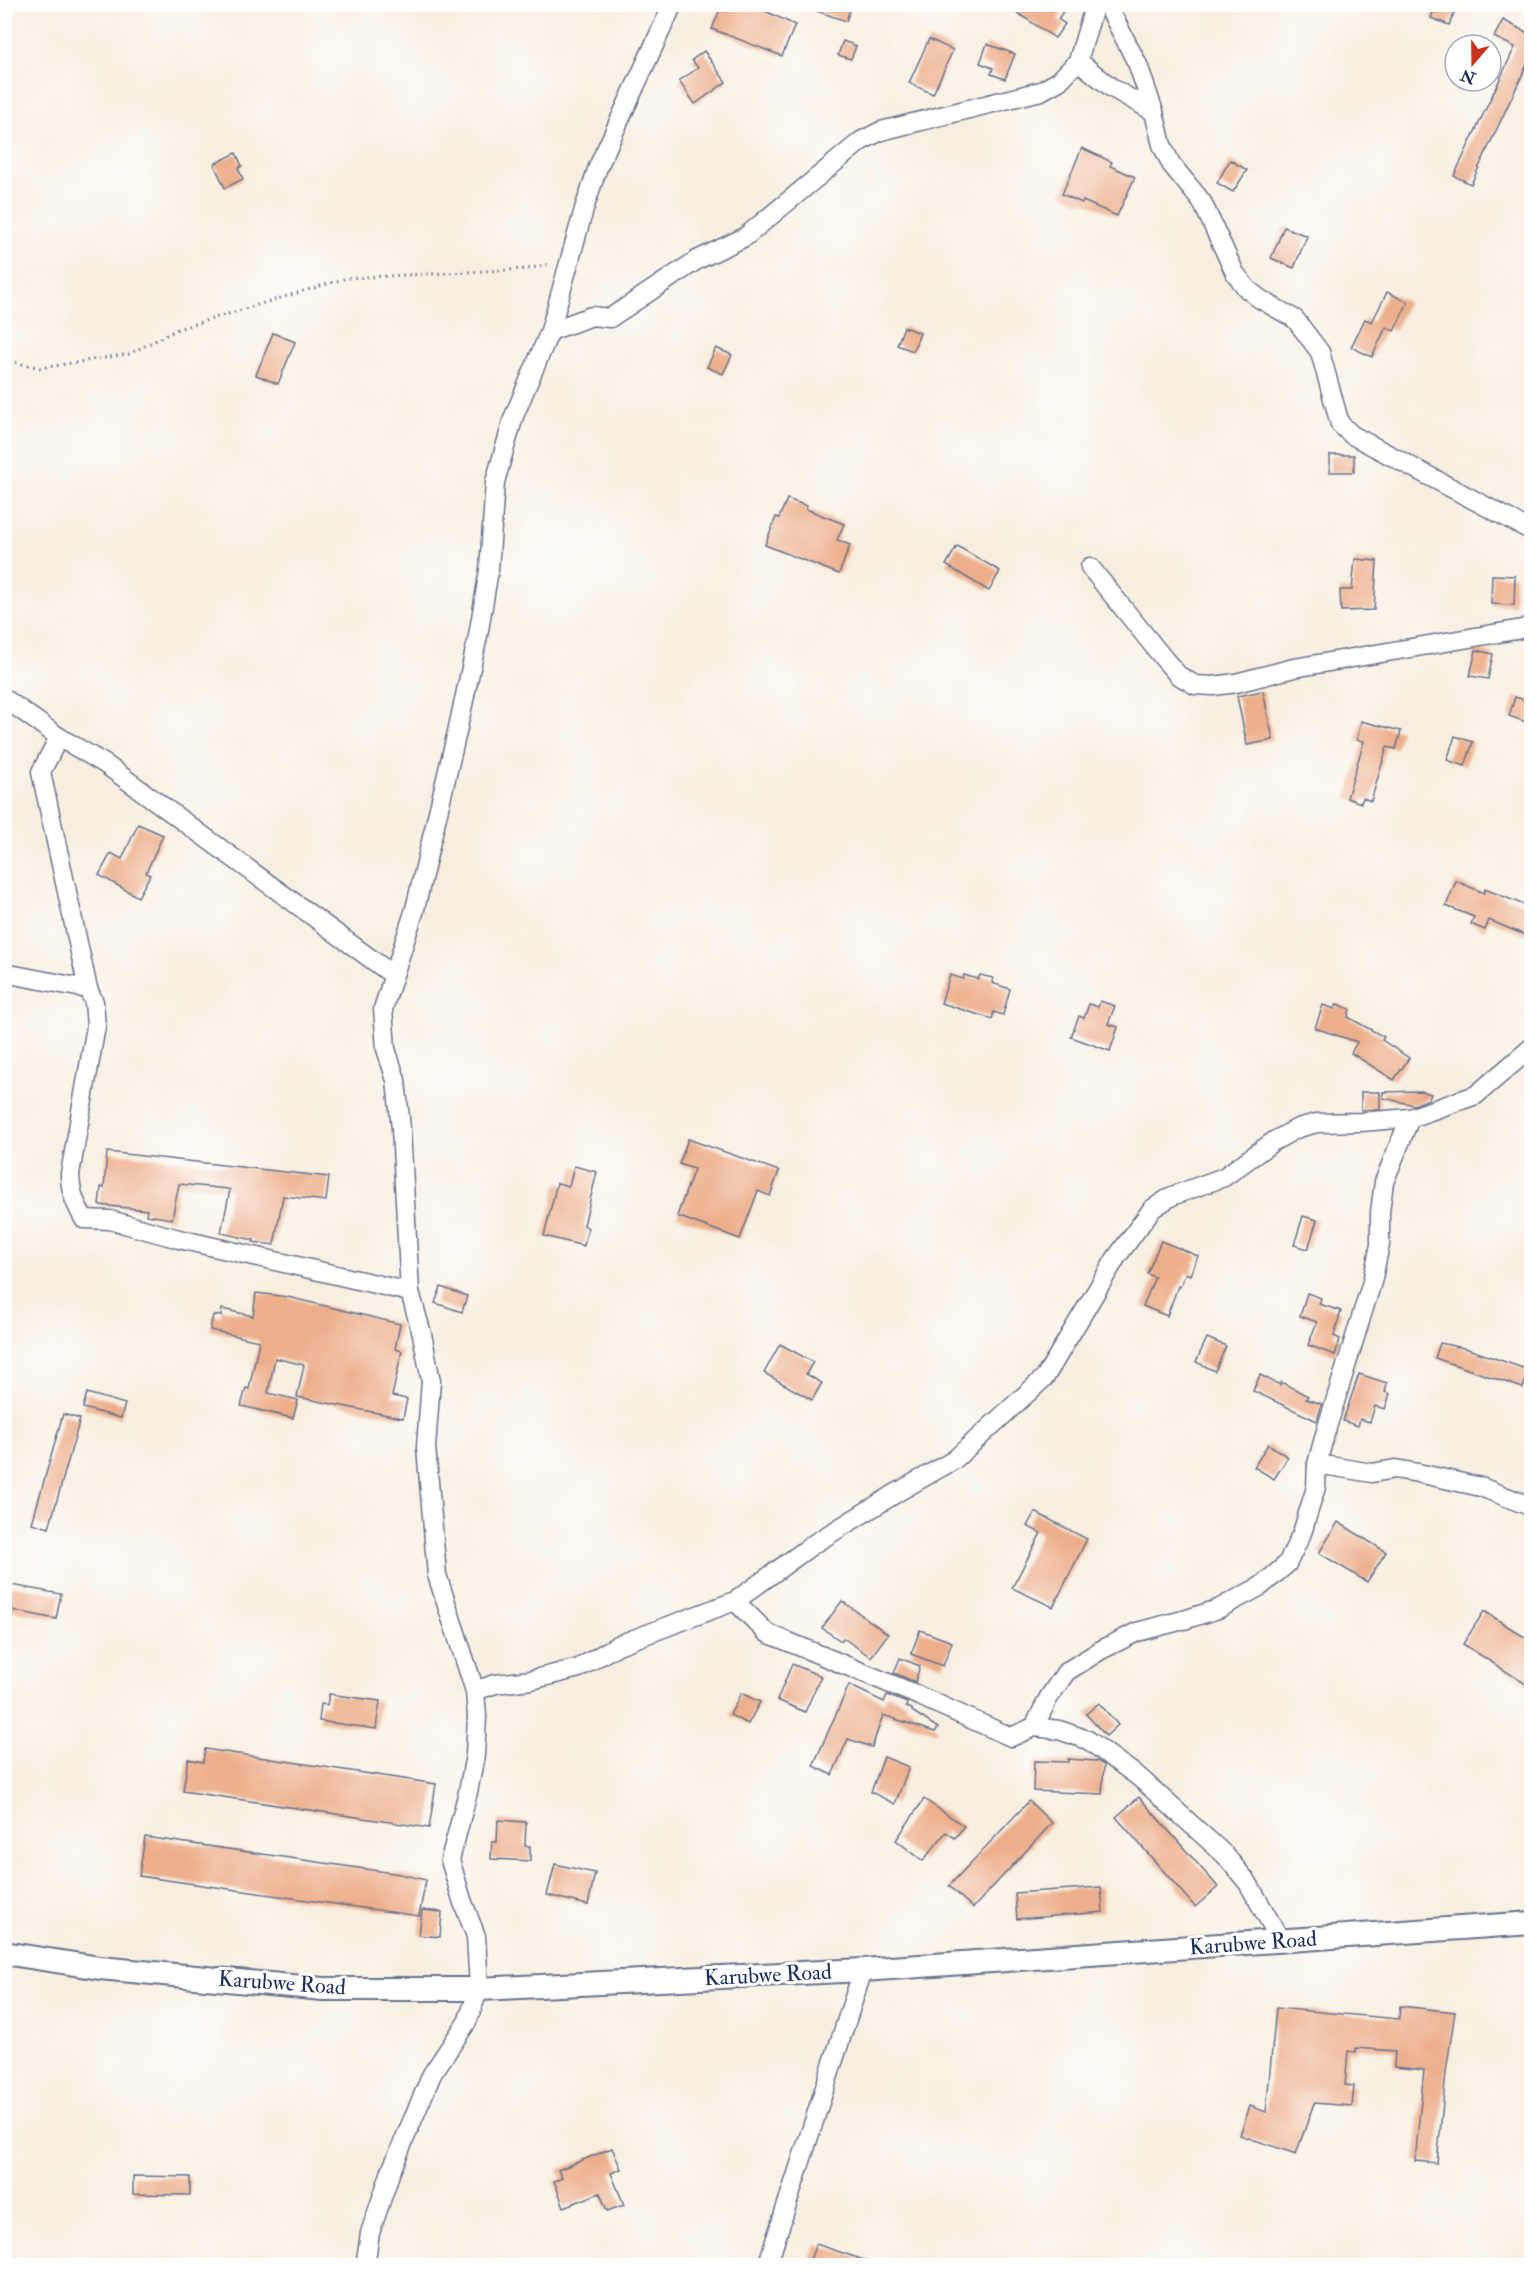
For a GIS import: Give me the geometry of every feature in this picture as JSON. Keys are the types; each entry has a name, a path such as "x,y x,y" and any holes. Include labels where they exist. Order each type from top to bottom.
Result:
{"street":[{"path":"364,2265 370,2233 391,2171 432,2074 467,2022 479,1989 476,1936 450,1860 475,1755 477,1717 475,1691 437,1575 426,1447 431,1381 422,1334 410,1292 401,1129 396,1080 386,1049 383,1009 415,909 458,732 489,570 495,482 514,416 550,331 598,167 673,4"},
{"path":"550,331 592,316 610,318 697,260 745,237 861,141 881,131 1041,91 1059,81 1078,61 1095,4"},
{"path":"1107,4 1138,65 1154,112 1162,145 1171,164 1202,202 1235,273 1247,289 1260,299 1296,318 1320,352 1340,424 1352,435 1532,531"},
{"path":"1078,61 1112,88 1154,112"},
{"path":"1090,567 1178,675 1195,685 1213,686 1236,683 1294,668 1521,629 1532,625"},
{"path":"4,698 60,737 105,764 393,975"},
{"path":"60,737 41,772 88,989 94,1002 96,1026 70,1174 70,1188 84,1219 110,1220 179,1239 410,1292"},
{"path":"4,973 88,989"},
{"path":"475,1691 495,1684 531,1680 579,1668 618,1645 735,1601 815,1543 954,1460 1045,1377 1116,1258 1152,1209 1172,1196 1224,1177 1274,1141 1298,1128 1317,1123 1410,1118 1476,1095 1532,1047"},
{"path":"1034,1727 1049,1697 1066,1672 1101,1650 1137,1632 1218,1609 1262,1586 1287,1564 1302,1533 1316,1487 1317,1464 1325,1434 1372,1282 1380,1245 1380,1212 1384,1182 1410,1118"},
{"path":"1317,1464 1372,1473 1395,1469 1418,1473 1481,1487 1532,1507"},
{"path":"735,1601 767,1633 915,1694 1011,1737 1034,1727 1059,1730 1088,1740 1140,1778 1225,1855 1248,1883 1281,1941"},
{"name":"Karubwe Road","path":"4,1953 100,1968 323,1989 479,1989 863,1970 1532,1923"},
{"path":"767,2265 863,1970"}],"path":[{"path":"4,360 41,368 129,354 178,329 347,278 527,269 570,261"}],"building":[{"path":"722,4 763,4 761,9 795,25 782,56 712,29"},
{"path":"805,4 852,4 846,21 805,7"},
{"path":"1004,4 1068,4 1058,19 1065,24 1055,38"},
{"path":"1436,4 1455,11 1449,25 1431,18"},
{"path":"1503,20 1532,35 1532,54 1471,184 1454,176 1493,93 1503,93 1503,72 1515,47 1503,41 1503,33 1496,33"},
{"path":"929,39 953,50 933,94 909,83"},
{"path":"843,41 856,46 851,59 838,55"},
{"path":"987,44 1015,54 1005,79 991,74 993,68 980,63"},
{"path":"704,51 726,82 695,104 679,81 698,68 692,60"},
{"path":"1082,148 1112,162 1110,166 1135,177 1117,216 1062,194"},
{"path":"236,153 242,166 238,168 243,179 225,188 214,164"},
{"path":"1230,160 1247,170 1233,192 1217,183"},
{"path":"1284,227 1307,236 1294,268 1271,258"},
{"path":"1387,292 1408,302 1394,331 1386,327 1372,357 1351,347 1365,319 1372,322"},
{"path":"904,327 920,333 913,351 897,345"},
{"path":"273,333 295,342 278,384 256,375"},
{"path":"716,348 732,355 723,374 707,367"},
{"path":"1330,455 1354,455 1354,472 1330,472"},
{"path":"787,499 844,524 837,540 850,545 839,574 765,545 776,517 779,518"},
{"path":"957,546 1000,571 989,591 946,565"},
{"path":"1355,559 1377,561 1374,610 1341,611 1340,590 1352,590"},
{"path":"1492,575 1515,576 1514,605 1491,604"},
{"path":"1476,650 1493,654 1488,679 1470,676"},
{"path":"1263,691 1273,740 1247,745 1237,696"},
{"path":"1515,697 1532,702 1532,724 1509,716"},
{"path":"1361,721 1401,731 1396,749 1387,747 1371,801 1363,798 1361,803 1347,798 1364,741 1357,740"},
{"path":"1455,736 1473,742 1465,766 1447,760"},
{"path":"138,824 163,835 146,873 150,875 138,897 99,875 111,853 122,859"},
{"path":"1456,881 1484,893 1485,889 1532,908 1532,938 1489,920 1485,930 1471,924 1474,917 1446,906"},
{"path":"950,975 963,979 964,975 978,979 980,975 993,978 992,983 1010,989 1003,1015 994,1012 992,1019 941,1003"},
{"path":"1100,1001 1115,1006 1108,1024 1118,1027 1110,1051 1071,1037 1079,1016 1084,1018 1089,1004 1098,1007"},
{"path":"1337,1004 1350,1009 1348,1017 1384,1037 1382,1040 1409,1058 1394,1080 1351,1053 1357,1042 1315,1028 1323,1005 1335,1009"},
{"path":"1421,1091 1431,1094 1429,1099 1414,1105 1383,1098 1383,1092"},
{"path":"1361,1092 1380,1092 1380,1109 1361,1110"},
{"path":"688,1139 779,1171 770,1196 758,1191 740,1239 677,1216 694,1169 679,1164"},
{"path":"107,1152 329,1177 326,1201 283,1196 274,1245 253,1242 254,1240 221,1233 230,1190 228,1189 179,1184 172,1219 146,1215 147,1210 99,1205 101,1187 104,1188"},
{"path":"574,1166 597,1172 584,1225 588,1228 584,1246 544,1236 557,1183 569,1186"},
{"path":"1303,1216 1317,1220 1308,1249 1294,1245"},
{"path":"1161,1241 1198,1256 1190,1275 1186,1273 1180,1287 1178,1286 1167,1316 1143,1306 1155,1277 1147,1274"},
{"path":"441,1287 467,1296 462,1312 435,1303"},
{"path":"256,1293 288,1297 400,1324 395,1349 402,1351 392,1396 407,1399 403,1418 297,1397 304,1365 275,1358 268,1393 298,1400 293,1418 241,1406 246,1388 249,1389 259,1341 210,1330 213,1315 221,1316 222,1309 253,1316"},
{"path":"1307,1293 1321,1298 1319,1304 1341,1311 1334,1336 1340,1339 1335,1355 1308,1345 1317,1322 1300,1316"},
{"path":"1207,1338 1226,1346 1215,1371 1196,1362"},
{"path":"1440,1343 1468,1349 1529,1370 1523,1388 1435,1358"},
{"path":"780,1344 813,1362 806,1374 822,1383 812,1400 764,1373"},
{"path":"1359,1374 1387,1383 1385,1392 1390,1394 1385,1409 1375,1406 1370,1422 1360,1419 1358,1426 1343,1421"},
{"path":"1260,1375 1280,1385 1281,1382 1308,1396 1306,1399 1322,1404 1317,1421 1253,1391"},
{"path":"87,1393 125,1404 121,1418 83,1408"},
{"path":"63,1414 80,1419 49,1528 32,1523"},
{"path":"1268,1444 1288,1457 1274,1479 1254,1467"},
{"path":"1035,1512 1087,1539 1053,1607 1012,1588 1041,1533 1027,1526"},
{"path":"1338,1522 1386,1552 1367,1582 1319,1553"},
{"path":"11,1585 61,1594 56,1619 6,1609"},
{"path":"842,1601 888,1634 871,1657 843,1638 841,1641 822,1628"},
{"path":"1484,1611 1532,1642 1532,1688 1463,1644"},
{"path":"920,1630 952,1642 943,1666 911,1654"},
{"path":"900,1658 920,1666 915,1682 894,1673"},
{"path":"792,1664 821,1676 805,1712 777,1700"},
{"path":"849,1685 884,1702 887,1695 907,1703 906,1707 938,1728 935,1732 883,1715 872,1747 848,1739 832,1775 813,1766"},
{"path":"741,1693 760,1702 748,1724 730,1715"},
{"path":"329,1694 380,1701 376,1729 319,1721 321,1704 327,1705"},
{"path":"1099,1703 1118,1725 1106,1736 1086,1714"},
{"path":"205,1749 436,1784 429,1828 183,1791 188,1759 203,1762"},
{"path":"884,1757 909,1767 895,1804 871,1792"},
{"path":"1068,1759 1097,1761 1104,1765 1102,1794 1033,1791 1034,1761 1068,1762"},
{"path":"1139,1797 1218,1887 1195,1907 1116,1817"},
{"path":"924,1799 964,1826 955,1838 946,1832 923,1861 896,1840"},
{"path":"1029,1801 1052,1823 973,1908 949,1886"},
{"path":"498,1820 526,1822 525,1846 530,1846 530,1861 491,1859 492,1842 497,1842"},
{"path":"145,1837 400,1874 426,1880 419,1916 139,1876"},
{"path":"555,1864 595,1873 588,1905 547,1895"},
{"path":"1101,1887 1103,1912 1017,1919 1015,1893"},
{"path":"422,1910 442,1912 440,1937 419,1935"},
{"path":"1400,2006 1455,2012 1446,2072 1437,2163 1415,2161 1424,2070 1394,2067 1395,2051 1356,2048 1356,2052 1348,2051 1345,2085 1354,2086 1352,2106 1314,2103 1296,2154 1240,2135 1250,2106 1266,2112 1276,2008 1399,2019"},
{"path":"612,2148 621,2169 611,2173 624,2205 607,2211 600,2193 564,2207 554,2181 562,2178 558,2170"},
{"path":"133,2176 190,2177 190,2195 133,2194"},
{"path":"816,2244 873,2263 872,2265 808,2265"}]}
